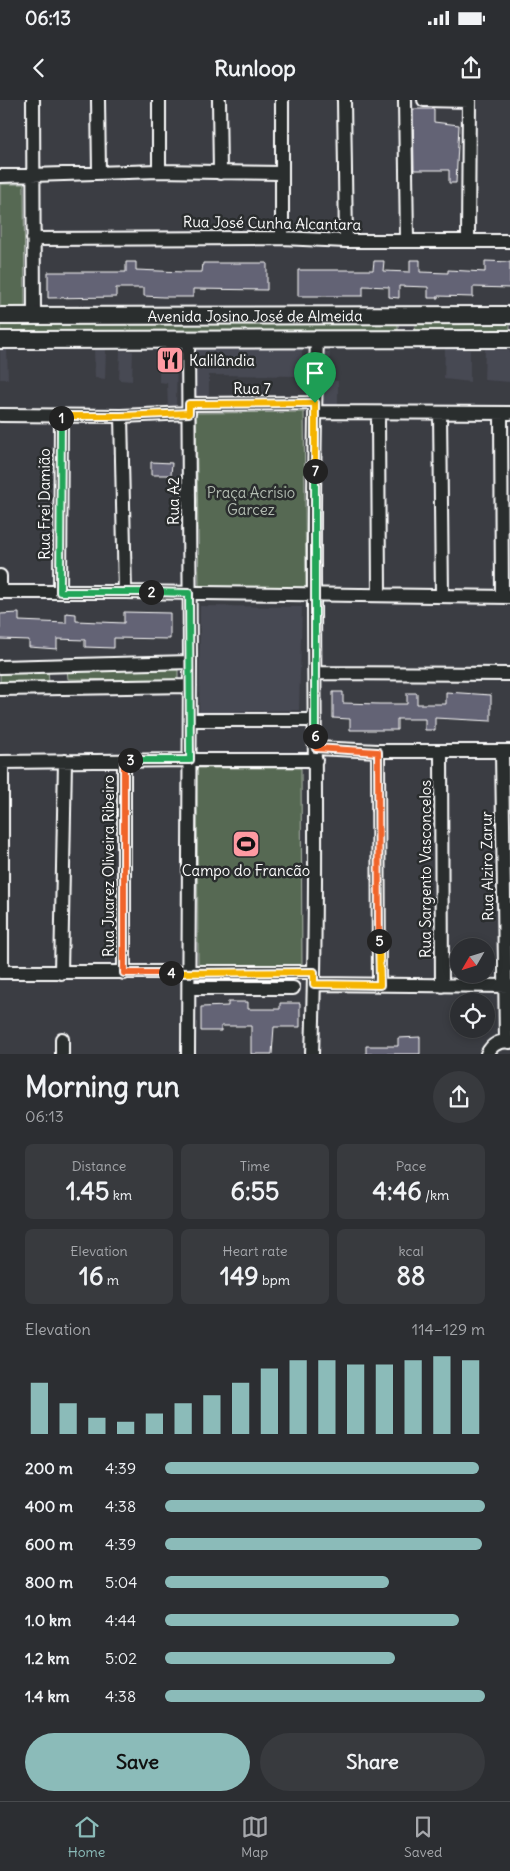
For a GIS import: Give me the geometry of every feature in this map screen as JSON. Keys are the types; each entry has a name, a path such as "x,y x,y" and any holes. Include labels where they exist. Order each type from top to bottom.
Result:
{"main road":[{"name":"Avenida Josino José de Almeida","path":"0,316 510,315"},
{"path":"404,316 408,330 405,340"},
{"name":"Avenida Josino José de Almeida","path":"0,340 510,339"}],"street":[{"path":"33,100 34,316"},
{"path":"98,100 99,172"},
{"path":"159,100 159,171"},
{"path":"219,100 220,173"},
{"path":"282,100 282,238"},
{"path":"344,100 346,241"},
{"path":"405,100 407,241"},
{"path":"424,100 469,100 468,239"},
{"path":"0,176 159,171 281,173"},
{"name":"Rua José Cunha Alcantara","path":"33,239 282,238 346,241 510,240"},
{"path":"312,1054 316,754 314,595 317,339"},
{"name":"Rua A2","path":"188,340 190,662 188,1054"},
{"name":"Rua 7","path":"0,415 121,416 189,409 315,408 378,413 506,413"},
{"path":"378,413 379,594"},
{"path":"440,413 442,595"},
{"path":"0,576 0,592 379,594 506,597 506,413"},
{"name":"Rua Frei Damião","path":"60,592 61,416"},
{"path":"121,416 125,592"},
{"path":"0,667 190,662"},
{"path":"59,666 59,687"},
{"path":"315,673 510,674"},
{"path":"0,689 190,686"},
{"path":"190,720 315,720"},
{"name":"Rua Sargento Vasconcelos","path":"441,751 442,986"},
{"path":"506,751 378,752 190,760 1,762 1,972 189,972 314,978 380,985 507,986"},
{"name":"Rua Alziro Zarur","path":"506,751 508,1042"},
{"path":"378,752 380,985"},
{"name":"Rua Juarez Oliveira Ribeiro","path":"124,760 124,973"},
{"path":"61,973 65,761"},
{"path":"189,988 293,988"},
{"path":"62,1039 62,1054"},
{"path":"487,1054 495,1044 508,1042"}],"shaded area":[{"path":"194,348 302,348 302,376 209,375 209,400 194,400"},
{"path":"445,348 470,350 470,382 444,379"},
{"path":"485,348 510,350 510,382 484,380"},
{"path":"0,349 7,349 8,379 0,379"},
{"path":"94,350 106,350 105,379 95,378"},
{"path":"120,350 133,351 132,381 119,380"},
{"path":"177,350 176,409 168,409 167,383 159,382 159,351"},
{"path":"323,352 330,352 329,380 338,381 338,410 322,409"},
{"path":"200,606 302,607 299,710 199,713"}],"green space":[{"path":"0,184 24,184 25,307 0,307"},
{"path":"415,318 510,320 510,334 414,333"},
{"path":"398,319 398,334 0,334 0,321"},
{"name":"Praça Acrísio Garcez","path":"304,412 306,590 199,588 196,413"},
{"path":"48,669 49,683 0,682 0,672"},
{"path":"67,669 178,670 178,681 68,679"},
{"path":"197,768 301,768 302,970 198,970"}],"building":[{"path":"413,109 434,109 434,122 459,125 456,183 449,183 449,170 414,170"},
{"path":"410,260 420,260 420,272 448,273 448,270 485,272 485,261 510,262 510,288 473,287 473,297 438,296 438,298 428,298 428,287 399,286 399,298 389,297 389,287 363,286 363,296 298,296 298,270 373,270 374,261 384,261 383,271 410,272"},
{"path":"126,262 136,262 136,270 183,272 202,272 203,263 267,263 267,290 193,289 193,297 163,297 144,296 144,288 116,288 116,297 48,298 48,272 126,272"},
{"path":"151,462 172,463 171,475 151,475"},
{"path":"124,612 170,613 170,639 114,638 114,648 85,647 85,640 57,639 57,649 29,647 29,640 0,639 0,614 19,613 19,621 66,623 66,613 76,614 76,621 124,623"},
{"path":"333,692 343,692 343,703 379,704 407,704 407,693 417,693 417,704 446,704 446,692 491,695 491,721 435,718 435,730 425,730 425,719 397,719 397,730 350,730 350,719 333,718"},
{"path":"228,1002 248,1002 248,1009 280,1009 280,1003 300,1003 300,1027 274,1027 272,1054 251,1054 251,1026 221,1026 221,1031 201,1031 201,1007 228,1006"},
{"path":"420,1037 420,1054 366,1054 366,1046 398,1046 398,1038"}],"place":[{"name":"Kalilândia","path":"170,360"},
{"name":"Campo do Francão","path":"246,844"}],"route":[{"path":"315,403 314,595 316,748 378,752 380,985 314,984 314,972 124,973 124,760 190,760 189,593 60,592 61,416 189,413 189,404 315,403"}]}
